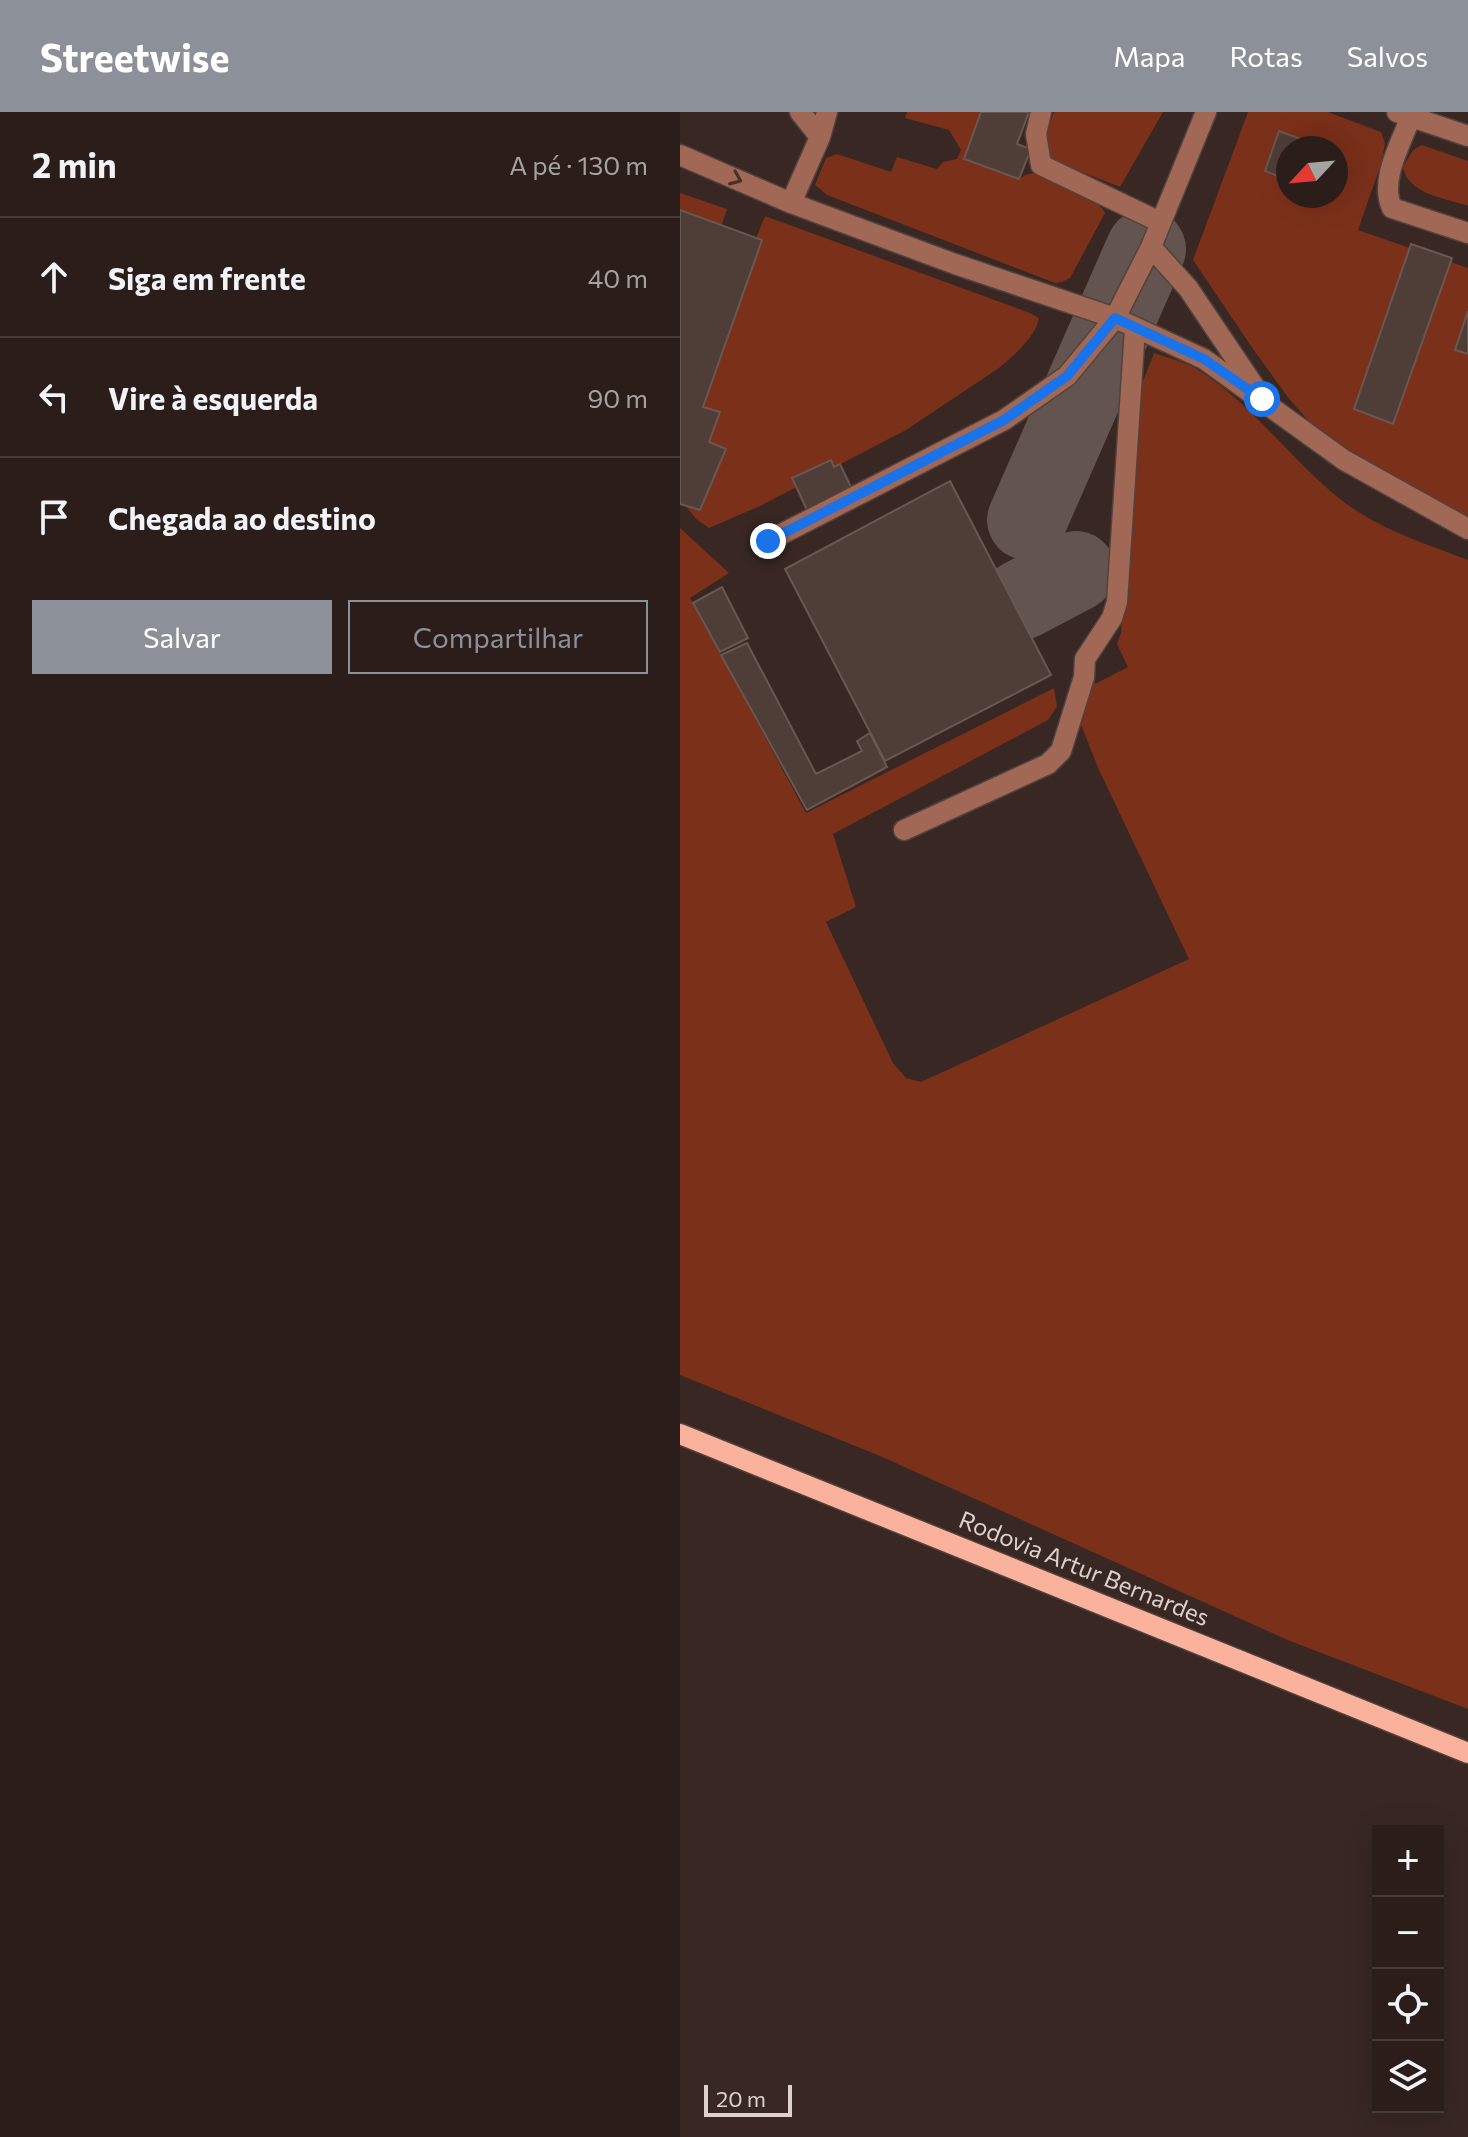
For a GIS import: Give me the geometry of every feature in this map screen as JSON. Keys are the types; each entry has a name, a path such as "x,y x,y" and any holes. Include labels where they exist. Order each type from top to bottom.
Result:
{"main road":[{"name":"Rodovia Artur Bernardes","path":"680,1434 1468,1753"}],"lane":[{"path":"800,112 820,137"},
{"path":"791,203 820,137 827,112"},
{"path":"1041,112 1036,134 1041,165 1160,222"},
{"path":"768,541 1004,420 1067,376 1115,318 1151,247 1206,112"},
{"path":"1468,136 1404,114 1387,184 1387,197 1392,208 1468,233"},
{"path":"680,155 791,203 955,264 1115,318 1204,359 1344,460 1468,529"},
{"path":"1151,247 1188,288 1262,399"},
{"path":"904,830 1048,764 1061,751 1084,677 1085,659 1112,618 1117,602 1135,328"}],"shaded area":[{"path":"907,112 981,112 964,159 1018,179 1032,174 1044,176 1075,189 1101,207 1105,213 1070,278 1055,283 827,195 815,185 826,158 837,154 891,172 897,157 937,169 943,162 957,159 961,150 949,130 905,118"},
{"path":"1054,112 1163,112 1120,187 1049,159 1043,141"},
{"path":"1248,112 1328,112 1381,132 1385,144 1381,164 1358,230 1468,268 1468,517 1389,483 1322,436 1290,400 1193,260"},
{"path":"1422,145 1468,161 1468,206 1429,194 1412,184 1403,167 1413,150"},
{"path":"680,193 727,209 720,230 680,214"},
{"path":"765,216 1039,318 1029,339 999,368 906,430 760,506 709,528 696,519 681,500 690,403"},
{"path":"1154,353 1189,365 1219,385 1255,416 1322,484 1355,510 1402,534 1468,560 1468,1709 1290,1641 880,1456 680,1375 680,528 729,573 690,598 806,813 1054,688 1057,706 1048,720 833,834 856,907 826,922 893,1063 906,1078 921,1082 1189,959 1099,770 1078,717 1083,658 1095,684 1128,667 1117,644 1121,633 1136,399"}],"building":[{"path":"981,112 1029,112 1017,144 1031,149 1019,179 964,159"},
{"path":"1276,140 1276,175 1265,171"},
{"path":"680,210 762,240 703,407 720,412 709,442 726,449 700,510 680,504"},
{"path":"1411,244 1452,258 1393,424 1354,409"},
{"path":"1468,311 1468,354 1455,350"},
{"path":"831,460 834,467 840,464 851,487 807,510 792,478"},
{"path":"950,481 1051,675 885,761 785,569"},
{"path":"722,587 748,638 720,652 693,603"},
{"path":"747,643 816,774 862,751 857,741 870,733 887,767 807,810 721,655"}],"taxiway":[{"path":"1027,520 1146,249"},
{"path":"1021,600 1076,571"}],"route":[{"path":"768,541 1004,420 1067,376 1115,318 1204,359 1262,399"}]}
